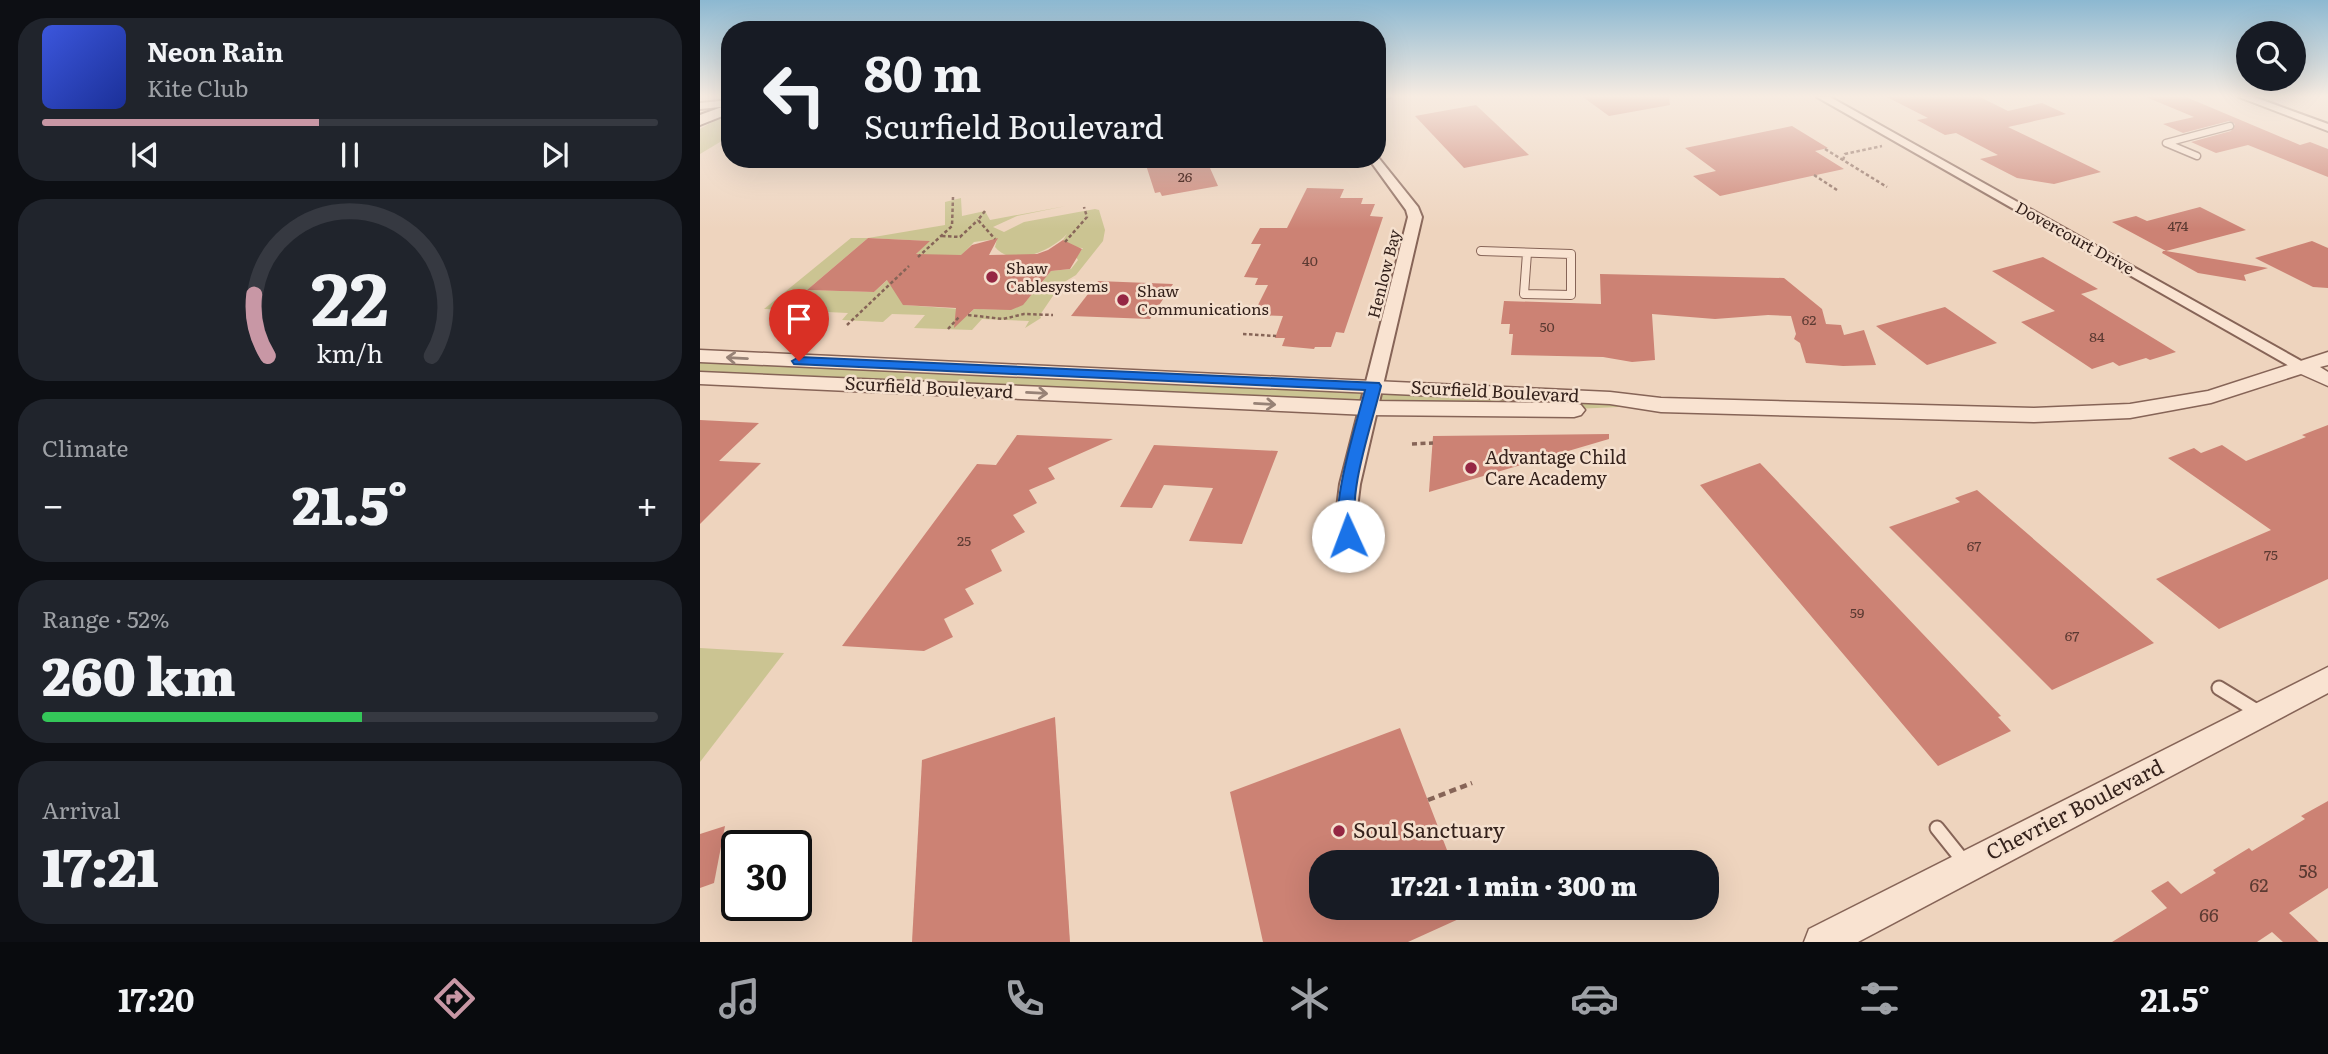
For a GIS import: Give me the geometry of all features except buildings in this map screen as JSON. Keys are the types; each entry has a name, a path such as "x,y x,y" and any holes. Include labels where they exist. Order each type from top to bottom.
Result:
{"street":[{"name":"Dovercourt Drive","path":"1900,141 2328,380"},
{"name":"Henlow Bay","path":"1358,556 1345,524 1352,472 1415,217 1413,210 1382,168"},
{"name":"Scurfield Boulevard","path":"700,356 1374,386 1609,398 1661,405"},
{"name":"Scurfield Boulevard","path":"700,378 1368,408 1532,411 1661,405 2076,414 2130,411 2211,397 2328,358"},
{"name":"Chevrier Boulevard","path":"1822,942 2328,679"}],"lane":[{"path":"2174,141 2166,143 2197,156"},
{"path":"1481,251 1571,254 1571,295 1524,293 1527,253"},
{"path":"2219,688 2262,714"},
{"path":"1937,828 1968,866"}],"path":[{"path":"1825,149 1887,187"},
{"path":"1831,152 1845,154"},
{"path":"1814,175 1837,190"},
{"path":"918,257 952,226 953,197"},
{"path":"1065,242 1087,217 1084,207"},
{"path":"942,236 960,237 985,211"},
{"path":"978,220 995,239"},
{"path":"847,325 909,266"},
{"path":"968,314 1003,319 1024,314 1053,315"},
{"path":"948,329 959,317"},
{"path":"1243,334 1276,335"},
{"path":"1412,444 1433,443"},
{"path":"1428,800 1472,783"}],"shaded area":[{"path":"700,141 721,141 721,141 700,154"},
{"path":"961,198 962,216 985,211 990,220 1066,206 1017,216 993,227 1004,232 1024,222 1095,209 1099,210 1105,230 1103,241 1076,275 1061,284 1040,315 1041,318 1025,328 1029,321 982,319 972,330 914,328 925,315 892,314 883,322 842,320 848,313 764,309 851,238 868,238 945,225 945,202","holes":["1067,234 1063,240 1067,247 1083,248 1071,269 1051,271 1033,294 1020,305 1003,309 974,309 968,315 959,309 904,305 903,266 874,292 807,290 868,238 929,241 913,257 950,255 956,261 974,242 997,239 995,247 1003,253 1022,257 1052,246"]},
{"path":"700,356 1661,405 1532,411 700,378"},
{"path":"700,648 784,653 700,762"}],"place":[{"name":"Shaw Cablesystems","path":"992,277"},
{"name":"Shaw Communications","path":"1123,300"},
{"name":"Advantage Child Care Academy","path":"1471,468"},
{"name":"Soul Sanctuary","path":"1339,831"}],"route":[{"path":"799,361 1374,386 1352,472 1345,524 1348,536"}]}
